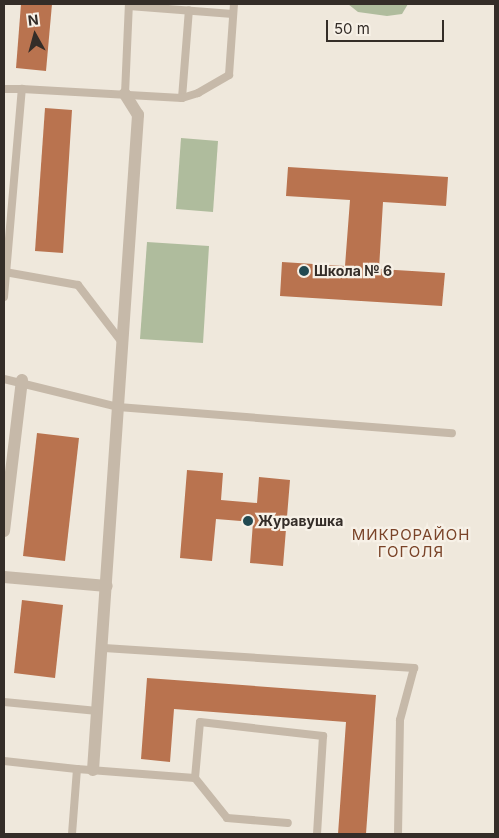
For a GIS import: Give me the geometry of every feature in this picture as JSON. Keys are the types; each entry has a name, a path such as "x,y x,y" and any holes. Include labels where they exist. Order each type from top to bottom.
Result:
{"street":[{"path":"93,770 104,648 138,116 124,94"},
{"path":"4,531 22,380"},
{"path":"4,577 107,586"}],"lane":[{"path":"4,89 182,98 228,75 234,4"},
{"path":"124,94 129,5 233,14"},
{"path":"182,98 190,10"},
{"path":"4,297 22,89"},
{"path":"6,273 78,285 123,345"},
{"path":"4,379 22,380 118,407 452,433"},
{"path":"104,648 414,668 400,720 398,834"},
{"path":"4,702 98,711"},
{"path":"288,823 227,818 195,778 200,722 323,736 317,834"},
{"path":"4,761 195,778"},
{"path":"72,834 77,768"}],"green space":[{"path":"348,4 408,4 402,14 387,16 358,12"},
{"path":"181,138 218,141 213,212 176,209"},
{"path":"147,242 209,246 203,343 140,339"}],"building":[{"path":"21,4 52,4 46,71 16,68"},
{"path":"45,108 72,110 63,253 35,251"},
{"path":"288,167 448,177 446,206 383,202 379,269 445,273 442,306 280,296 282,262 345,266 350,200 286,196"},
{"path":"37,433 79,438 65,561 23,556"},
{"path":"187,470 223,473 221,500 257,503 259,477 290,480 283,566 250,563 253,522 216,519 212,561 180,558"},
{"path":"22,600 63,605 55,678 14,673"},
{"path":"147,678 376,695 366,834 338,834 346,722 174,709 170,762 141,759"}],"place":[{"name":"Школа № 6","path":"304,271"},
{"name":"Журавушка","path":"248,521"}],"district":[{"name":"МИКРОРАЙОН ГОГОЛЯ","path":"411,542"}]}
